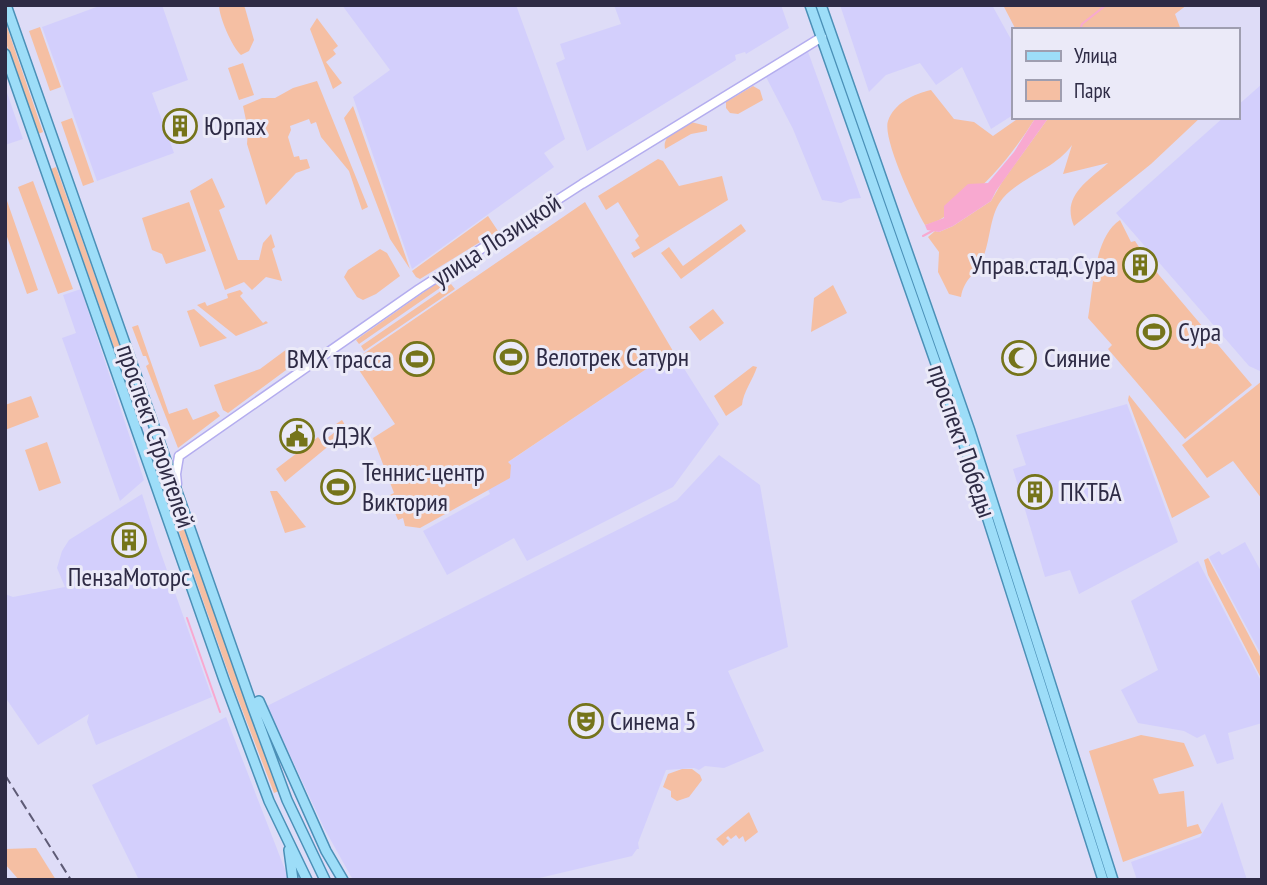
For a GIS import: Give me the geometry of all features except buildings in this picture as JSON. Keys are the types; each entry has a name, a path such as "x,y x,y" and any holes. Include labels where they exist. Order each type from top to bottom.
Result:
{"main road":[{"name":"проспект Строителей","path":"6,5 181,508 256,703 285,794 325,880"},
{"name":"проспект Победы","path":"810,5 892,222"},
{"name":"проспект Победы","path":"821,5 1103,880"},
{"name":"улица Лозицкой","path":"179,456 419,289 582,184 822,37"},
{"name":"проспект Строителей","path":"5,54 235,710 269,801 305,876"},
{"path":"36,141 44,141 51,136"},
{"path":"45,168 52,163 61,163"},
{"name":"проспект Победы","path":"908,269 986,481 1113,880"},
{"path":"146,454 155,456 160,447 179,456 176,474 181,508"},
{"path":"154,478 166,473 171,477"},
{"path":"256,703 326,851 343,880"},
{"path":"288,841 293,880"}],"shaded area":[{"path":"102,5 162,5 188,80 152,93 174,153 97,181 42,27"},
{"path":"342,5 516,5 565,139 544,153 554,167 412,269 353,97 390,70"},
{"path":"614,5 781,5 789,28 746,54 735,55 736,60 587,151 556,63 565,59 560,44 621,24"},
{"path":"840,5 992,5 1012,41 1012,116 991,129 962,67 936,85 920,63 886,75 869,92"},
{"path":"807,49 861,198 841,203 822,200 793,129 766,77"},
{"path":"1262,84 1262,372 1249,366 1116,213 1222,119 1239,119 1239,104"},
{"path":"5,87 23,139 5,145"},
{"path":"1035,119 1048,119 991,201 953,226 939,232 927,230 925,225 944,218 944,206 968,184 988,183 1014,152"},
{"path":"81,289 144,480 120,501 62,338 76,333 63,295"},
{"path":"673,351 719,424 673,487 527,561 514,538 447,575 423,531 490,494 483,479"},
{"name":"ПКТБА","path":"1127,404 1178,542 1079,594 1070,570 1045,577 1013,469 1026,465 1016,435"},
{"path":"719,455 760,485 788,647 728,671 764,751 724,768 705,766 699,770 666,770 638,843 639,849 632,856 531,880 353,880 324,828 267,706 677,500"},
{"path":"142,494 212,697 96,745 87,722 89,714 38,745 5,697 5,594 13,597 65,587 57,568 62,551 69,540"},
{"path":"1245,542 1262,573 1262,656 1209,557 1219,551 1222,555"},
{"path":"1198,561 1262,683 1262,723 1228,733 1234,759 1217,764 1205,734 1197,738 1184,731 1138,723 1121,690 1158,670 1131,601"},
{"path":"226,717 289,880 139,880 92,785"},
{"path":"1222,802 1247,880 1137,880 1131,862 1200,837"}],"green space":[{"path":"219,5 243,5 245,8 254,40 249,51 241,55 234,46"},
{"path":"1003,5 1187,5 1175,14 1180,28 1015,28"},
{"path":"317,18 338,46 333,50 336,54 326,62 342,83 333,89 310,29"},
{"path":"5,21 43,132 38,134 5,40"},
{"path":"40,27 61,87 50,91 29,31"},
{"path":"243,63 254,95 239,100 228,68"},
{"path":"317,81 368,207 362,210 349,171 321,137 316,122 311,124 309,119 290,126 288,137 294,157 307,159 310,168 296,173 266,205 247,144 248,130 243,106 262,98 275,98 293,88"},
{"path":"753,86 760,90 763,100 738,114 730,113 726,102"},
{"path":"931,90 954,119 974,122 993,136 1017,119 1035,119 1011,153 984,184 949,214 925,225 900,173 887,130 888,121 895,109 918,94"},
{"path":"353,106 410,269 390,239 344,118"},
{"path":"72,118 94,182 83,186 61,122"},
{"path":"1048,119 1199,119 1151,164 1074,226 1071,206 1074,198 1085,183 1108,163 1063,174 1072,145 1057,160 1011,190 998,204 985,253 979,265 961,297 949,294 938,272 939,252 928,237 935,231 953,226 991,201"},
{"path":"691,122 707,126 707,131 691,134 665,149 666,139"},
{"path":"658,159 663,161 679,186 722,176 728,200 634,258 631,253 640,248 635,240 639,236 618,202 606,210 598,196"},
{"path":"56,167 131,377 125,378 51,169"},
{"path":"212,178 225,207 219,210 238,260 259,260 263,243 271,234 275,247 272,249 282,281 266,277 252,290 244,282 225,290 190,191"},
{"path":"33,181 73,289 58,294 18,187"},
{"path":"5,195 38,290 27,294 5,231"},
{"path":"189,202 206,251 166,264 162,254 152,250 142,218"},
{"name":"Велотрек Сатурн","path":"585,202 673,351 508,462 511,465 510,478 420,528 405,526 403,518 398,520 388,496 394,493 373,438 395,424 353,361"},
{"path":"488,216 498,231 420,279 416,277 412,271"},
{"name":"Сура","path":"1120,220 1131,242 1135,241 1139,247 1137,249 1252,385 1185,439 1108,349 1112,345 1088,318 1100,251 1111,228"},
{"path":"741,224 746,231 681,279 661,253 669,247 683,266"},
{"path":"380,249 387,253 400,276 363,300 357,297 344,277 348,270"},
{"path":"444,278 450,281 359,344 356,340"},
{"path":"451,284 455,289 364,351 361,346"},
{"path":"833,285 847,313 811,332 814,298"},
{"path":"240,290 243,293 240,296 263,323 268,323 236,336 197,305 205,302 207,306"},
{"path":"194,309 227,338 200,347 187,311"},
{"path":"713,309 724,323 700,341 689,327"},
{"path":"138,325 169,414 187,408 193,420 216,411 220,416 178,448 146,366 149,364 146,356 143,356 132,327"},
{"path":"287,349 297,362 228,413 223,410 214,385 260,369"},
{"path":"753,366 757,367 742,405 726,416 714,396"},
{"path":"1262,381 1262,499 1233,461 1207,478 1182,445"},
{"path":"1129,395 1210,497 1172,518 1128,400"},
{"path":"31,396 39,417 5,430 5,405"},
{"path":"342,420 348,430 285,482 276,469 318,437 322,442 339,429 336,424"},
{"path":"47,442 61,483 39,491 25,450"},
{"path":"165,477 279,791 274,793 233,686 160,478"},
{"path":"270,491 277,491 306,527 285,533"},
{"path":"1208,558 1262,660 1262,680 1208,575 1204,560"},
{"path":"1141,735 1184,743 1194,766 1153,779 1159,794 1184,791 1187,827 1198,824 1202,833 1123,862 1089,751"},
{"path":"692,769 702,780 689,797 677,801 671,797 671,791 663,787 668,774"},
{"path":"749,812 758,832 745,842 743,836 739,839 736,835 731,839 728,836 726,838 729,841 723,846 716,839"},
{"path":"36,848 56,880 19,880 5,864 5,849"}],"waterway":[{"path":"1081,28 1106,5"},
{"path":"923,236 934,230"},
{"path":"187,618 220,712"}],"railway":[{"path":"5,775 71,880"}],"place":[{"name":"Юрпах","path":"180,126"},
{"name":"Управ.стад.Сура","path":"1140,265"},
{"name":"Сура","path":"1154,332"},
{"name":"Велотрек Сатурн","path":"511,357"},
{"name":"Сияние","path":"1019,358"},
{"name":"BMX трасса","path":"417,359"},
{"name":"СДЭК","path":"297,436"},
{"name":"Теннис-центр Виктория","path":"338,487"},
{"name":"ПКТБА","path":"1035,492"},
{"name":"ПензаМоторс","path":"129,540"},
{"name":"Синема 5","path":"586,721"}]}
